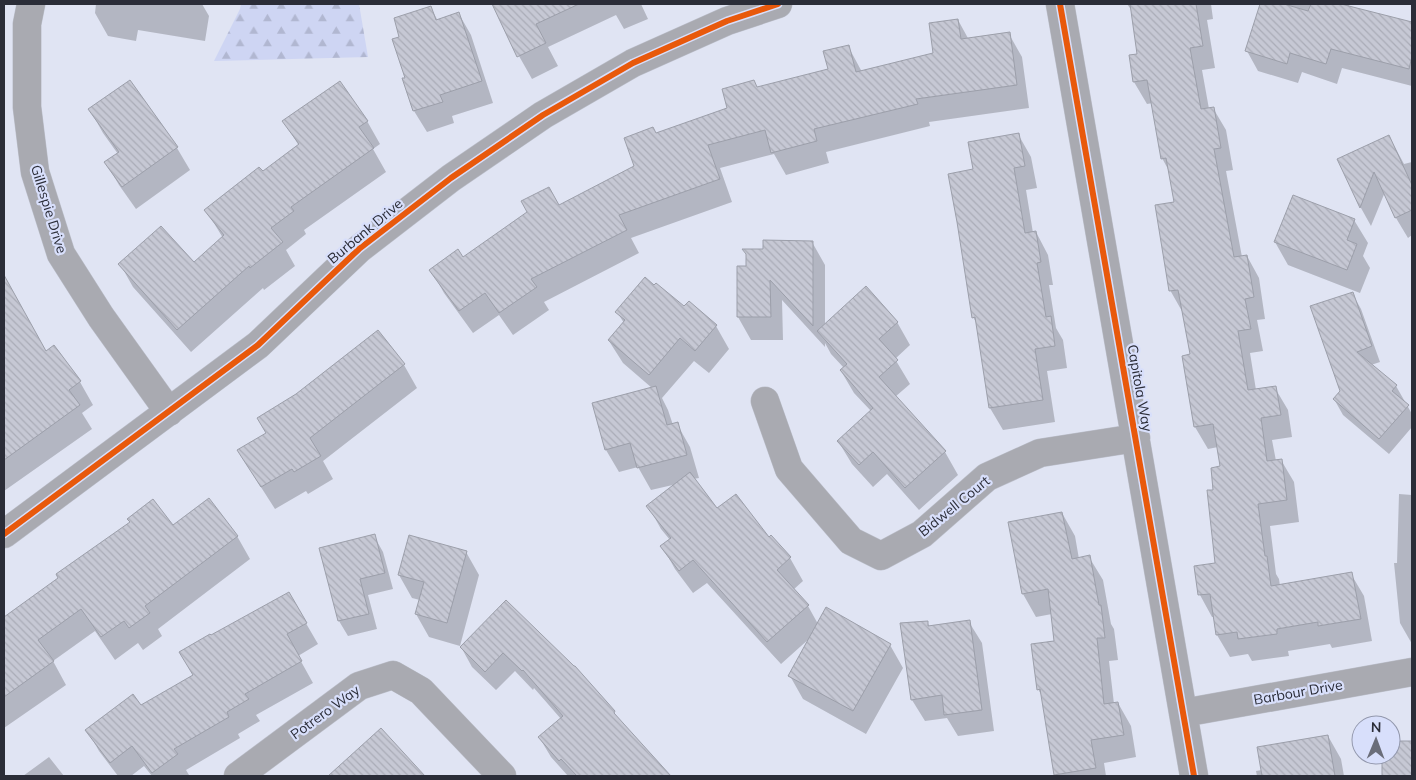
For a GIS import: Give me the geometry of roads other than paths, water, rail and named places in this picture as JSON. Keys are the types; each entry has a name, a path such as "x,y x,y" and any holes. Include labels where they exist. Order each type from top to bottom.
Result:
{"street":[{"name":"Gillespie Drive","path":"31,4 27,24 27,107 35,172 61,254 101,317 170,412"},
{"name":"Burbank Drive","path":"4,534 258,345 359,249 451,178 542,115 633,63 727,21 778,4"},
{"name":"Capitola Way","path":"1060,4 1194,776"},
{"name":"Bidwell Court","path":"764,401 789,469 851,541 881,556 922,534 987,478 996,473 1040,453 1136,438"},
{"name":"Barbour Drive","path":"1183,712 1412,672"},
{"name":"Potrero Way","path":"238,776 359,686 393,675 421,690 502,776"}]}
